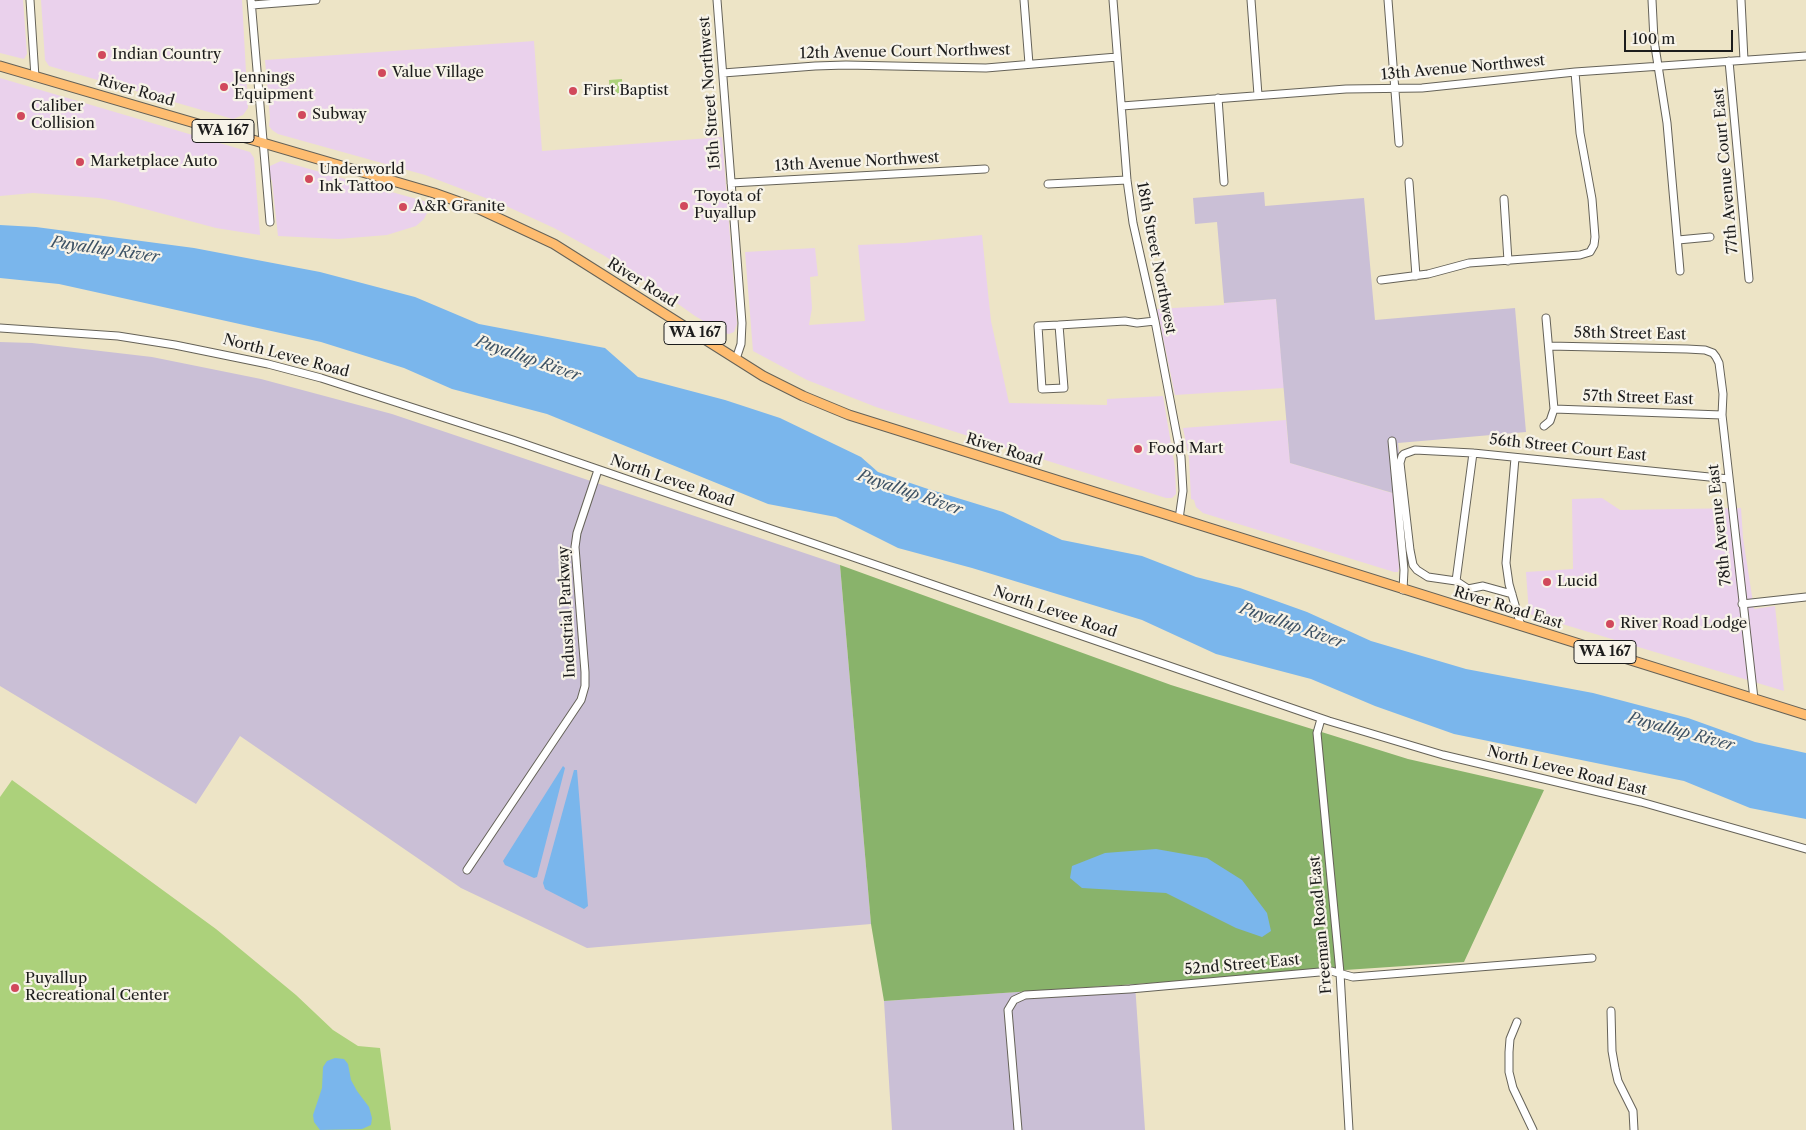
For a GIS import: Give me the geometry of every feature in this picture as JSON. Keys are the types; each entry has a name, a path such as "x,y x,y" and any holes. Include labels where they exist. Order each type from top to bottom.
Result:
{"main road":[{"name":"River Road","path":"0,66 434,193 499,217 554,244 736,359 786,388 848,415 1403,590"},
{"name":"River Road East","path":"1403,590 1806,715"}],"street":[{"path":"30,0 35,77"},
{"path":"270,222 252,2 316,0"},
{"name":"15th Street Northwest","path":"717,0 742,335 736,359"},
{"path":"1024,0 1029,64"},
{"name":"18th Street Northwest","path":"1112,0 1127,180 1139,252 1155,321 1181,457 1183,491 1179,519"},
{"path":"1251,0 1258,95"},
{"path":"1388,0 1400,143"},
{"path":"1652,0 1657,65 1667,123 1680,271"},
{"path":"1741,0 1744,60"},
{"name":"13th Avenue Northwest","path":"1122,106 1356,88 1396,89 1451,86 1657,65 1806,56"},
{"name":"12th Avenue Court Northwest","path":"723,73 815,66 986,68 1117,57"},
{"name":"77th Avenue Court East","path":"1729,61 1749,279"},
{"path":"1381,280 1416,276 1469,263 1580,255 1592,250 1594,237 1592,199 1580,133 1575,72"},
{"path":"1218,98 1224,182"},
{"name":"13th Avenue Northwest","path":"731,183 984,169"},
{"path":"1048,184 1127,180"},
{"path":"1409,182 1416,276"},
{"path":"1504,199 1508,260"},
{"path":"1678,240 1710,237"},
{"path":"1544,426 1550,421 1554,409 1546,318"},
{"path":"1059,325 1064,388 1042,389 1038,326 1124,321 1137,323 1155,321"},
{"name":"North Levee Road","path":"0,328 118,336 198,349 268,364 349,387 504,437 803,539 1322,719"},
{"name":"58th Street East","path":"1549,346 1710,351"},
{"name":"78th Avenue East","path":"1710,351 1719,363 1723,394 1722,414 1754,699"},
{"name":"57th Street East","path":"1554,409 1722,414"},
{"path":"1392,441 1404,570 1403,590"},
{"name":"56th Street Court East","path":"1456,581 1428,577 1413,565 1400,463 1404,454 1415,450 1474,453 1729,479"},
{"path":"1474,453 1456,581 1468,589 1482,586 1512,594"},
{"path":"1515,458 1506,563 1521,626"},
{"name":"Industrial Parkway","path":"468,870 581,700 585,686 585,672 575,547 577,533 598,470"},
{"path":"1742,604 1806,596"},
{"name":"North Levee Road East","path":"1322,719 1443,755 1632,800 1806,849"},
{"name":"Freeman Road East","path":"1322,719 1317,733 1340,973 1350,1130"},
{"name":"52nd Street East","path":"1018,1130 1008,1018 1010,1005 1014,1000 1025,995 1130,989 1332,970 1353,977 1592,958"},
{"path":"1611,1011 1612,1051 1615,1068 1618,1080 1633,1111 1634,1130"},
{"path":"1517,1022 1510,1039 1510,1072 1513,1088 1533,1130"}],"shaded area":[{"path":"0,0 23,0 27,54 24,59 0,53"},
{"path":"41,0 242,0 248,108 243,115 233,119 49,66 45,60"},
{"path":"534,41 542,151 722,137 737,324 734,332 724,333 603,255 554,228 504,205 425,175 278,134 269,126 265,60"},
{"path":"0,78 250,152 254,158 260,235 216,228 99,198 33,193 0,196"},
{"path":"281,161 431,203 424,219 416,226 387,235 338,239 278,236 272,181 268,173 270,166"},
{"path":"1264,192 1265,206 1364,198 1375,320 1515,308 1526,432 1398,443 1403,496 1290,463 1276,299 1224,303 1217,222 1195,224 1193,198"},
{"path":"982,235 991,321 1009,403 1107,405 1107,399 1163,396 1175,468 1176,494 1172,498 1166,498 876,407 807,380 753,351 745,252 815,248 818,276 810,277 812,308 809,325 865,321 858,245 904,243"},
{"path":"1276,299 1284,388 1175,395 1157,309 1224,305 1224,303"},
{"path":"0,342 32,343 152,357 261,379 392,414 840,565 871,924 587,948 461,888 240,736 196,804 0,686"},
{"path":"1286,420 1290,463 1395,494 1398,572 1203,513 1196,507 1194,500 1191,499 1189,458 1183,428"},
{"path":"1602,498 1620,510 1741,508 1743,538 1754,609 1775,606 1784,691 1529,614 1526,572 1573,569 1572,499"},
{"path":"1135,984 1145,1130 892,1130 884,1001"}],"green space":[{"path":"622,79 623,93 610,94 609,80"},
{"path":"840,565 1171,685 1408,759 1544,790 1464,962 884,1001 871,924"},
{"path":"12,780 216,929 296,995 333,1030 358,1046 380,1048 391,1130 0,1130 0,797"}],"water":[{"name":"Puyallup River","path":"0,225 36,227 194,248 320,272 415,297 479,324 605,348 638,377 725,400 780,418 861,457 878,472 1003,512 1062,540 1142,556 1196,577 1240,588 1307,612 1371,641 1466,669 1593,693 1688,718 1755,742 1806,753 1806,819 1750,808 1684,781 1454,734 1375,706 1311,679 1216,654 1142,620 972,568 898,548 836,517 768,504 547,414 452,389 404,368 321,342 59,284 0,278"},
{"path":"563,766 565,768 537,877 534,878 505,865 503,861"},
{"path":"574,770 577,770 588,906 584,909 545,889 543,883"},
{"path":"1156,849 1207,858 1242,880 1267,913 1271,931 1262,937 1236,928 1166,893 1082,888 1070,878 1072,866 1105,853"},
{"path":"335,1058 344,1059 348,1064 351,1080 369,1107 372,1118 371,1125 362,1129 320,1130 314,1122 313,1115 322,1088 323,1067 327,1061"}],"place":[{"name":"Indian Country","path":"102,55"},
{"name":"Value Village","path":"382,73"},
{"name":"Jennings Equipment","path":"224,87"},
{"name":"First Baptist","path":"573,91"},
{"name":"Subway","path":"302,115"},
{"name":"Caliber Collision","path":"21,116"},
{"name":"Marketplace Auto","path":"80,162"},
{"name":"Underworld Ink Tattoo","path":"309,179"},
{"name":"Toyota of Puyallup","path":"684,206"},
{"name":"A&R Granite","path":"403,207"},
{"name":"Food Mart","path":"1138,449"},
{"name":"Lucid","path":"1547,582"},
{"name":"River Road Lodge","path":"1610,624"},
{"name":"Puyallup Recreational Center","path":"15,988"}]}
